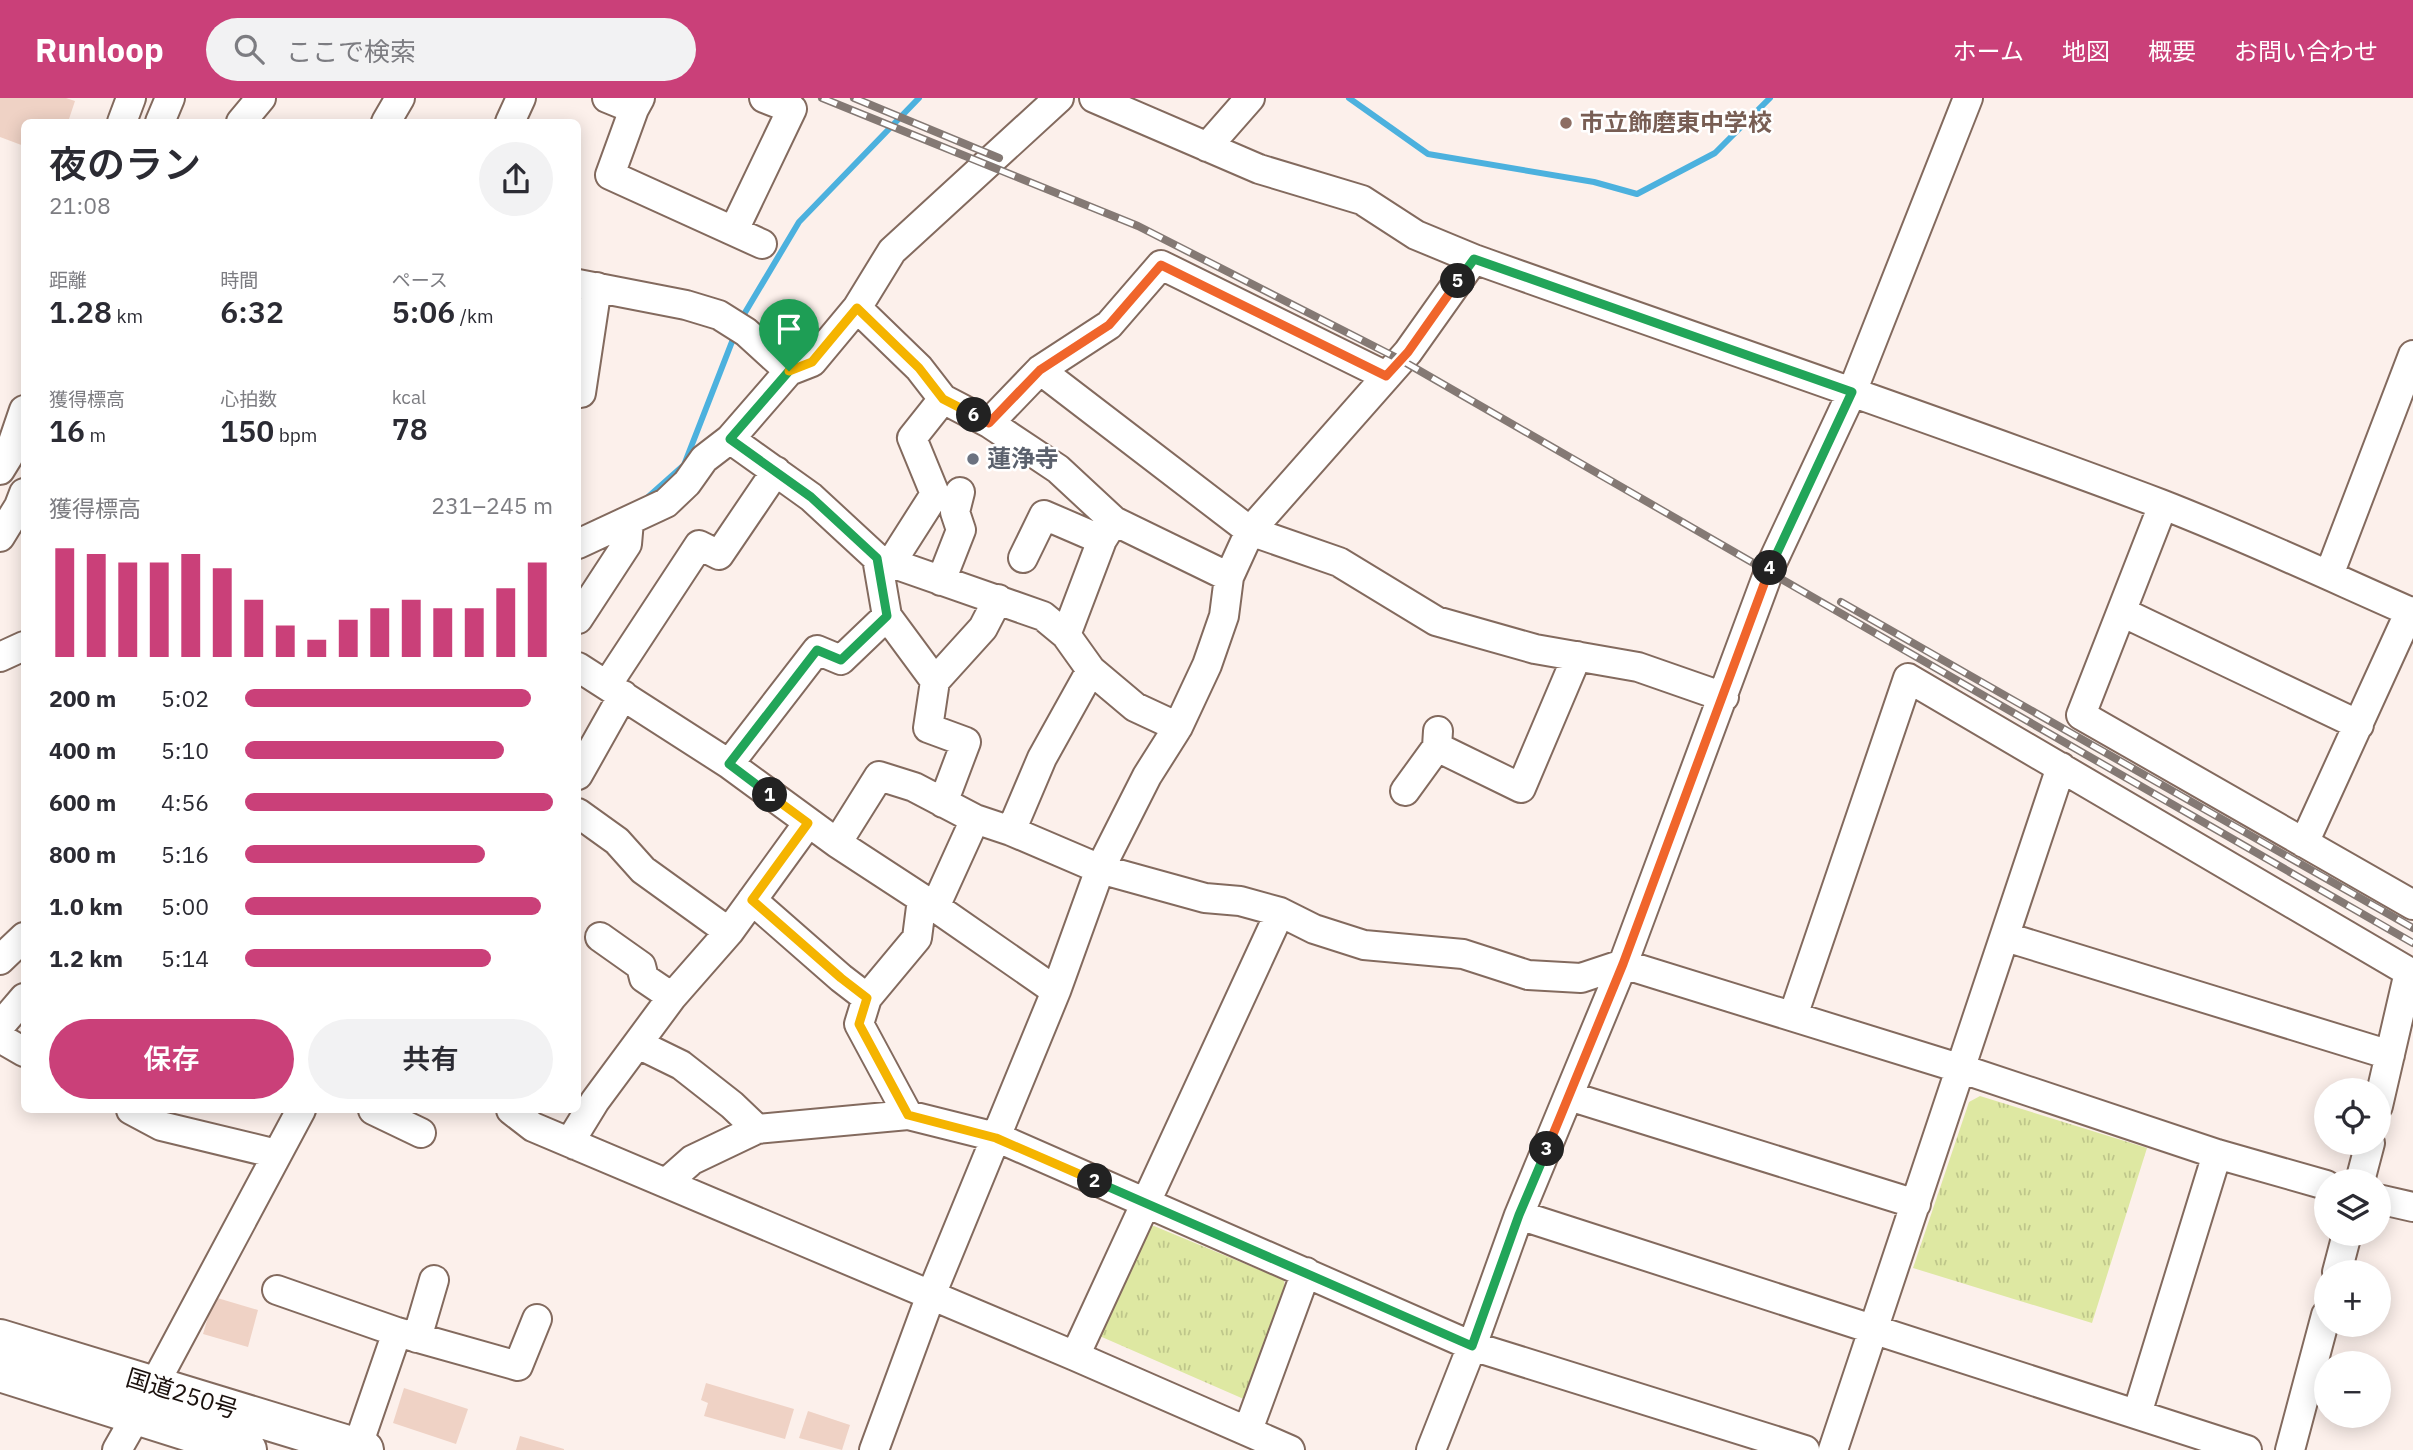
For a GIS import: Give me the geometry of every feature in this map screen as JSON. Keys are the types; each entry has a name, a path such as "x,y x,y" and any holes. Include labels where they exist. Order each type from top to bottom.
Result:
{"highway":[{"name":"国道250号","path":"0,1339 145,1400 247,1450"},
{"name":"国道250号","path":"0,1372 145,1400 360,1449"}],"street":[{"path":"123,119 131,98"},
{"path":"161,119 170,98"},
{"path":"244,119 261,98"},
{"path":"388,119 400,98"},
{"path":"511,119 521,98"},
{"path":"607,98 637,104 610,175 762,244"},
{"path":"734,230 792,109 764,98"},
{"path":"581,543 666,503 687,483 704,459 730,439 789,371 812,362 857,308 892,251 1059,98"},
{"path":"1094,98 1259,169 1362,200 1416,235 1474,259 2163,505 2412,612 2304,843"},
{"path":"1207,147 1250,98"},
{"path":"1431,1450 1519,1215 1623,964 1772,563 1852,392 1968,98"},
{"path":"876,1450 931,1295 1056,991 1100,869 1147,776 1178,727 1207,665 1224,616 1229,577 1250,531 1408,352 1474,259"},
{"path":"989,423 1040,370 1109,325 1161,265 1386,376"},
{"path":"581,393 587,285 686,305 719,315 739,327 789,371"},
{"path":"857,308 919,368 943,399 989,423 1058,469 1108,530"},
{"path":"2329,575 2413,355"},
{"path":"1040,370 1250,531 1339,562 1436,621 1535,649 1638,667 1724,697"},
{"path":"935,681 887,616 884,560 935,494 912,438 943,399"},
{"path":"730,439 811,497 884,560 1043,616 1066,635 1091,670 1135,707 1178,727"},
{"path":"581,768 615,690 699,545 719,555 776,471"},
{"path":"941,581 961,530 955,512 960,492"},
{"path":"0,537 21,501"},
{"path":"2163,505 2081,715 2413,905"},
{"path":"1023,558 1044,515 1108,530 1229,577"},
{"path":"581,615 627,544 629,521"},
{"path":"1066,635 1108,530"},
{"path":"943,803 966,742 928,728 935,681 983,628 998,599"},
{"path":"2122,612 2359,725"},
{"path":"729,764 817,650 841,660 887,616"},
{"path":"1405,791 1437,738 1521,788 1577,656"},
{"path":"581,669 729,764 808,823 1056,991"},
{"path":"1011,831 1042,758 1091,670"},
{"path":"1793,1016 1908,678 2409,972 2384,1078"},
{"path":"1833,1450 2062,767"},
{"path":"837,843 879,776 914,787 975,819 1011,831 1100,869 1205,898 1240,901 1280,912 1314,929 1364,944 1463,954 1528,975 1581,978 1623,964 1962,1069 2217,1154 2314,1182"},
{"path":"581,815 618,841 643,870 729,932"},
{"path":"908,1115 859,1024 867,998 917,938 929,903 975,819"},
{"path":"575,1145 576,1132 595,1101 672,997 729,932 808,823"},
{"path":"752,900 867,998"},
{"path":"1075,1356 1280,912"},
{"path":"600,937 641,966 644,978 672,997"},
{"path":"2006,937 2390,1055"},
{"path":"0,960 21,940"},
{"path":"0,1026 21,1002"},
{"path":"0,1038 21,1050"},
{"path":"638,1044 681,1065 732,1105 757,1129"},
{"path":"1569,1096 1916,1204"},
{"path":"136,1113 160,1126 277,1154"},
{"path":"117,1450 299,1113"},
{"path":"379,1113 421,1133"},
{"path":"516,1113 533,1128 1075,1356 1290,1450"},
{"path":"666,1183 691,1160 757,1129 908,1115 996,1138 1472,1346 1805,1450"},
{"path":"2137,1414 2217,1154"},
{"path":"2391,1202 2413,1207"},
{"path":"1519,1215 2247,1450"},
{"path":"1248,1430 1306,1272"},
{"path":"360,1449 407,1335 434,1280"},
{"path":"277,1290 407,1335 517,1366 537,1319"},
{"path":"2290,1450 2320,1337"}],"green space":[{"path":"1980,1096 2147,1148 2092,1323 1913,1268 1969,1102"},
{"path":"1154,1226 1284,1280 1286,1296 1246,1400 1095,1334 1140,1229"}],"building":[{"path":"0,98 66,98 75,101 69,119 21,119 21,145 0,137"},
{"path":"214,1297 258,1310 248,1347 203,1334"},
{"path":"706,1383 794,1409 785,1439 704,1416 708,1403 701,1400"},
{"path":"404,1388 468,1409 456,1444 393,1423"},
{"path":"808,1411 850,1425 842,1450 799,1438"},
{"path":"520,1436 564,1449 564,1450 516,1450"}],"waterway":[{"path":"740,321 799,222 919,98"},
{"path":"1349,98 1428,154 1594,182 1637,194 1715,153 1770,98"},
{"path":"648,497 684,465 735,334"}],"railway":[{"path":"822,98 1138,226 1401,360 2413,943"},
{"path":"854,98 999,158"},
{"path":"1841,602 2413,928"}],"place":[{"name":"市立飾磨東中学校","path":"1566,123"},
{"name":"蓮浄寺","path":"973,459"}],"route":[{"path":"1474,259 1852,392 1772,563 1623,964 1519,1215 1472,1346 996,1138 908,1115 859,1024 867,998 752,900 808,823 729,764 817,650 841,660 887,616 877,558 811,497 730,439 789,371 812,362 857,308 919,368 943,399 989,423 1040,370 1109,325 1161,265 1386,376 1408,352 1474,259"}]}
